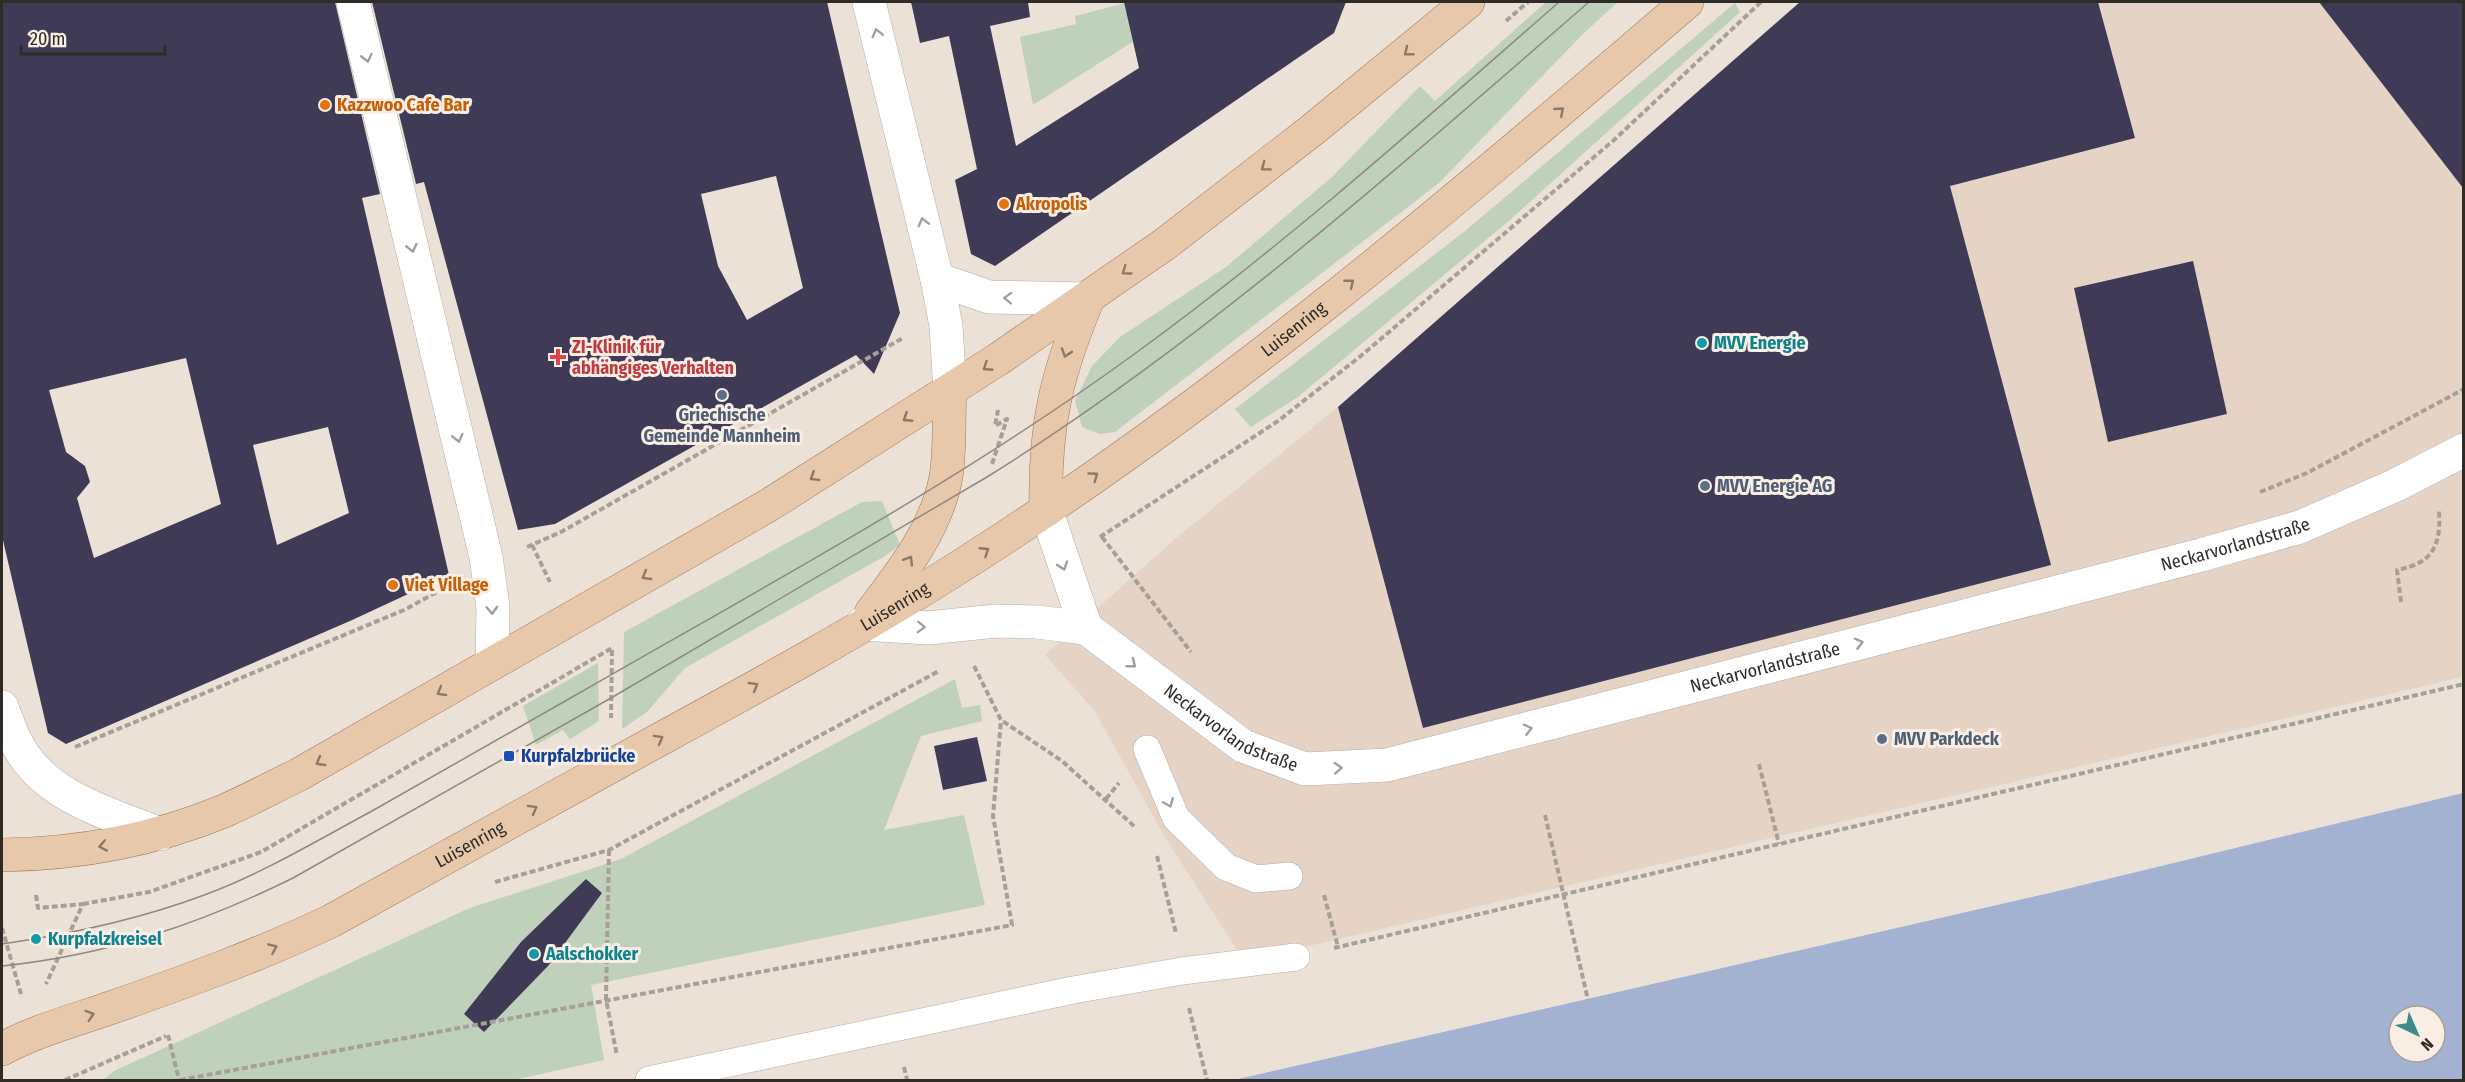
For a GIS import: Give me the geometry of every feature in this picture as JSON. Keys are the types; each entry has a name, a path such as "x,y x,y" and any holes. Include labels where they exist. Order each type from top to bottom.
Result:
{"main road":[{"path":"17,855 90,848 160,834 224,811 298,775 769,505 950,391 1088,299 1311,131 1468,2"},
{"name":"Luisenring","path":"2,1049 34,1034 98,1013 277,947 331,921 704,716 961,566 1046,510 1286,334 1516,149 1687,2"},
{"path":"1046,510 1047,440 1051,413 1065,354 1088,299"},
{"path":"862,624 903,570 927,531 938,507 945,480 950,391"}],"street":[{"path":"353,2 486,557 493,607 492,663"},
{"path":"869,2 937,279 946,326 950,391"},
{"path":"937,279 989,297 1088,299"},
{"name":"Neckarvorlandstraße","path":"1086,628 1244,746 1305,769 1387,765 2190,558 2300,527 2396,485 2463,450"},
{"path":"862,624 928,628 972,622 1016,621 1086,628 1046,510"},
{"path":"2,706 19,748 45,780 94,807 160,834"}],"lane":[{"path":"1147,749 1176,818 1226,867 1256,879 1288,876"},
{"path":"649,1080 1073,990 1182,971 1296,957"}],"path":[{"path":"1192,653 1101,536 1278,421 1362,355 1614,140 1761,2"},
{"path":"991,467 1007,419 995,426 1000,396 998,360"},
{"path":"2254,494 2307,473 2463,389"},
{"path":"2401,602 2397,570 2411,567 2429,555 2436,547 2440,531"},
{"path":"512,706 612,648 611,722"},
{"path":"972,663 1001,720 1062,761 1139,830"},
{"path":"617,1057 606,999 609,850 948,666"},
{"path":"1296,957 2463,684"},
{"path":"168,1035 179,1080 1012,925 993,816 1001,720"},
{"path":"1759,764 1779,844"},
{"path":"1545,815 1588,1000"},
{"path":"1155,846 1175,924"},
{"path":"17,855 38,908 83,904 149,892"},
{"path":"1323,891 1338,947"},
{"path":"55,982 45,985 83,904"},
{"path":"1190,1011 1207,1080"},
{"path":"64,1080 115,1059 98,1013"}],"shaded area":[{"name":"MVV Energie AG","path":"1800,2 2463,2 2463,677 1244,961 1166,839 1094,710 1045,655 1175,539 1338,407"}],"green space":[{"path":"1546,2 1618,2 1583,34 1439,183 1115,432 1100,434 1082,427 1075,401 1092,366 1120,337 1226,267 1332,177 1420,86 1435,101"},
{"path":"1125,3 1134,41 1033,105 1020,37 1076,24 1075,16"},
{"path":"1735,3 1740,12 1511,219 1298,397 1251,427 1235,409 1465,231"},
{"path":"882,501 900,545 885,556 685,668 647,712 622,729 624,632 862,502"},
{"path":"598,663 599,721 570,739 563,730 536,745 523,706"},
{"path":"955,679 962,708 980,705 982,721 921,736 884,830 964,815 985,905 591,985 604,1060 514,1080 103,1080 114,1071 470,908 621,859"}],"water":[{"path":"2463,793 2463,1080 1234,1080 2054,892"}],"building":[{"path":"2,2 335,2 380,194 362,198 449,575 350,621 66,744 48,733 2,536","holes":["186,358 221,504 94,558 77,498 90,482 85,466 66,452 49,390","328,427 349,513 277,545 253,445"]},
{"path":"372,2 827,2 900,313 874,374 856,355 555,524 518,530 424,182 416,184","holes":["776,176 803,288 747,320 718,266 701,194"]},
{"path":"911,2 1028,2 1030,17 990,26 1016,146 1139,68 1124,2 1346,2 1334,33 995,266 971,254 955,180 977,169 949,36 920,43"},
{"name":"MVV Energie","path":"1800,2 2098,2 2135,138 1950,186 2051,565 1423,728 1338,407"},
{"path":"2319,2 2463,2 2463,188"},
{"path":"2193,261 2227,414 2108,442 2074,288"},
{"path":"977,737 987,781 943,790 934,746"},
{"path":"586,879 602,893 548,966 484,1032 464,1014 521,942"}],"tram line":[{"path":"2,944 80,930 157,911 207,894 270,866 372,811 792,572 931,489 1067,402 1188,314 1297,228 1559,2"},
{"path":"2,966 78,954 151,936 222,910 293,878 611,698 987,477 1146,369 1222,311 1371,190 1589,2"}],"place":[{"name":"Kazzwoo Cafe Bar","path":"325,105"},
{"name":"Akropolis","path":"1004,204"},
{"name":"MVV Energie","path":"1702,343"},
{"name":"ZI-Klinik für abhängiges Verhalten","path":"558,357"},
{"name":"Griechische Gemeinde Mannheim","path":"722,395"},
{"name":"MVV Energie AG","path":"1705,486"},
{"name":"Viet Village","path":"393,585"},
{"name":"MVV Parkdeck","path":"1882,739"},
{"name":"Kurpfalzbrücke","path":"509,756"},
{"name":"Kurpfalzkreisel","path":"36,939"},
{"name":"Aalschokker","path":"534,954"}]}
